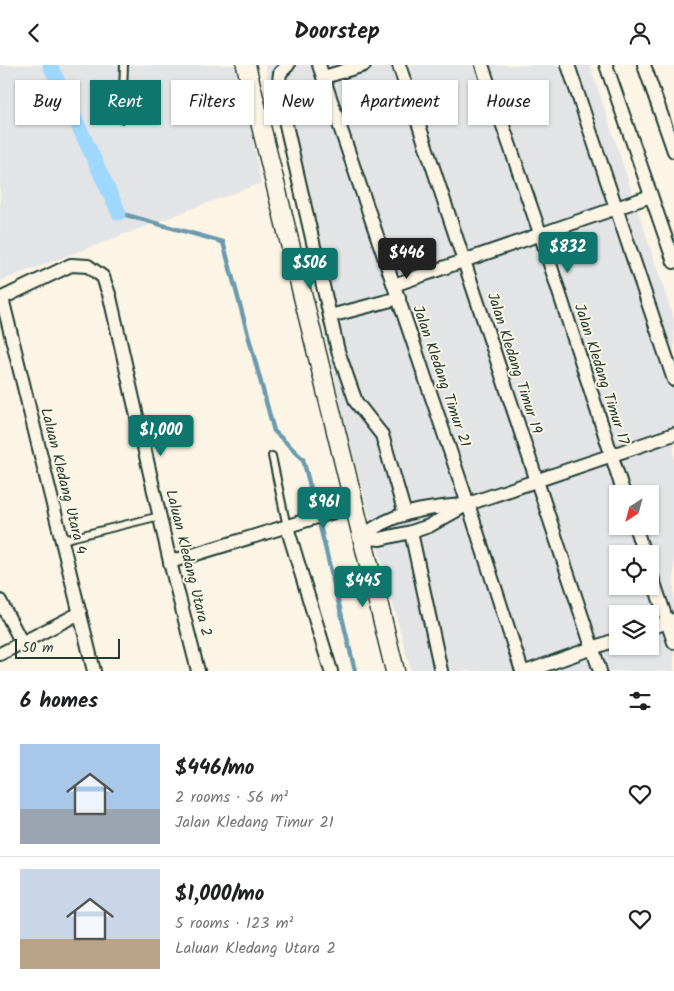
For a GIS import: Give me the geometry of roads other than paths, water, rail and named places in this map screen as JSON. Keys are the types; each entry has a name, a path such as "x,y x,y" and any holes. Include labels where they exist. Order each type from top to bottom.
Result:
{"street":[{"path":"246,65 395,671"},
{"path":"288,65 280,73 278,91 330,316 350,388 356,402 382,435 406,514"},
{"path":"322,71 364,65"},
{"name":"Jalan Kledang Timur 19","path":"399,65 600,671"},
{"name":"Jalan Kledang Timur 17","path":"482,65 541,236 621,485"},
{"path":"568,65 674,380"},
{"path":"606,65 674,262"},
{"path":"644,65 674,151"},
{"name":"Jalan Kledang Timur 21","path":"322,71 468,504 522,671"},
{"path":"394,285 541,236 651,196"},
{"name":"Laluan Kledang Utara 2","path":"1,299 71,265 88,266 103,277 110,297 170,562 198,671"},
{"path":"330,316 399,298"},
{"name":"Laluan Kledang Utara 4","path":"1,299 94,671"},
{"path":"362,537 380,539 411,532 429,526 468,504 674,434"},
{"path":"362,537 377,524 406,514 426,508 468,504"},
{"path":"170,562 353,506"},
{"path":"287,527 331,671"},
{"path":"411,532 441,671"},
{"path":"659,592 671,621 674,642"},
{"path":"0,601 22,643"},
{"path":"0,654 80,613"},
{"path":"659,625 671,621"},
{"path":"528,671 609,642"}],"lane":[{"path":"123,80 124,65"},
{"path":"272,456 287,527"},
{"path":"62,540 160,516"}],"waterway":[{"path":"50,65 119,213"},
{"path":"119,213 223,242 274,431 303,459 313,498"},
{"path":"320,526 355,671"}]}
